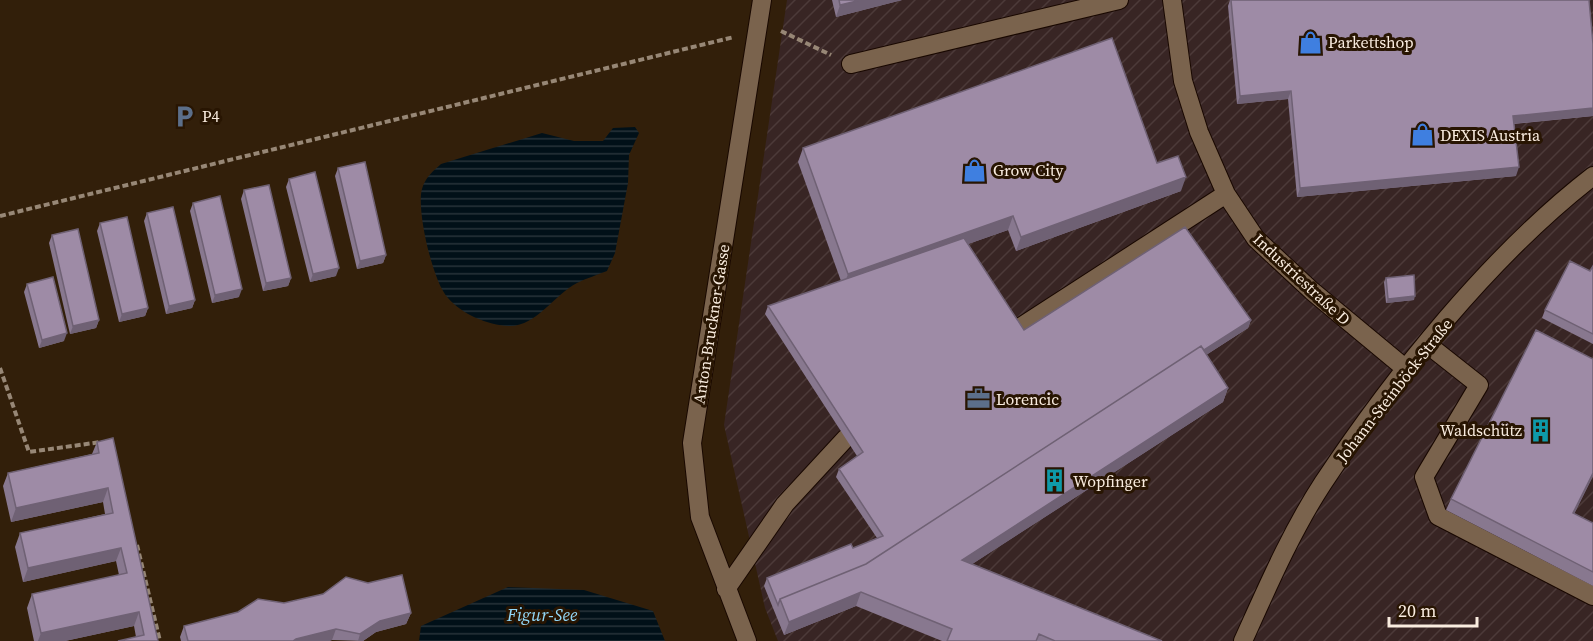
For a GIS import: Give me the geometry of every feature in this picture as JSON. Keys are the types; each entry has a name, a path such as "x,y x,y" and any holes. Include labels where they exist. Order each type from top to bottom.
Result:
{"street":[{"name":"Anton-Bruckner-Gasse","path":"747,641 700,517 692,443 762,0"},
{"path":"850,64 1119,0"},
{"name":"Industriestraße D","path":"1172,0 1183,81 1199,132 1226,194 1256,239 1312,291 1406,369"},
{"name":"Johann-Steinböck-Straße","path":"1243,641 1274,572 1322,484 1406,369 1485,276 1553,206 1593,176"},
{"path":"1016,330 1226,194"},
{"path":"1427,344 1479,385 1424,477 1438,516 1593,596"},
{"path":"726,589 785,504 846,438"}],"path":[{"path":"0,216 726,39 758,27"},
{"path":"782,31 810,45"},
{"path":"0,368 29,452 112,440"},
{"path":"136,541 160,641"}],"shaded area":[{"path":"787,0 1593,0 1593,641 778,641 765,608 724,425"}],"water":[{"path":"635,127 639,133 629,155 628,183 615,253 607,271 577,283 537,316 519,325 509,326 484,321 460,309 448,298 442,290 432,262 421,212 423,185 435,169 441,164 542,133 574,141 603,141 613,128"},
{"name":"Figur-See","path":"508,587 584,590 653,611 665,641 419,641 421,626"}],"building":[{"path":"839,0 861,0 840,5"},
{"path":"1231,0 1589,0 1593,44 1593,108 1513,116 1519,167 1300,188 1291,91 1240,96"},
{"name":"Grow City","path":"1112,38 1157,163 1178,156 1186,177 1021,237 1013,216 848,274 803,148"},
{"path":"365,162 386,255 360,261 338,168"},
{"path":"315,172 339,268 313,274 289,179"},
{"path":"269,185 291,278 266,283 244,190"},
{"path":"220,196 242,289 215,295 193,203"},
{"path":"173,207 195,300 169,306 147,213"},
{"path":"127,217 148,308 122,314 100,223"},
{"name":"Lorencic","path":"1185,227 1251,320 1204,350 1201,346 866,564 780,599 778,605 767,578 851,544 853,548 883,536 839,469 863,452 768,306 964,238 1024,330"},
{"path":"78,229 99,320 73,326 52,235"},
{"path":"1570,261 1590,271 1593,266 1593,334 1545,310"},
{"path":"1414,275 1415,296 1388,299 1386,278"},
{"path":"53,277 67,333 42,340 27,284"},
{"name":"Waldschütz","path":"1536,330 1593,359 1593,473 1573,513 1593,523 1593,572 1451,499"},
{"name":"Wopfinger","path":"1201,346 1228,388 962,560 1162,641 1055,641 1039,634 1036,641 947,641 952,629 861,592 789,622 780,599 866,564"},
{"path":"113,438 158,641 118,641 144,635 139,612 41,633 32,594 127,573 121,548 28,568 20,533 113,513 108,488 16,508 8,473 99,453 97,442"},
{"path":"402,575 411,613 380,621 360,634 336,629 293,641 188,641 184,626 238,612 258,599 284,603 323,594 346,577 368,583"}],"place":[{"name":"Parkettshop","path":"1310,42"},
{"name":"P4","path":"184,116"},
{"name":"DEXIS Austria","path":"1422,135"},
{"name":"Grow City","path":"975,170"},
{"name":"Lorencic","path":"978,399"},
{"name":"Waldschütz","path":"1540,430"},
{"name":"Wopfinger","path":"1055,481"}]}
